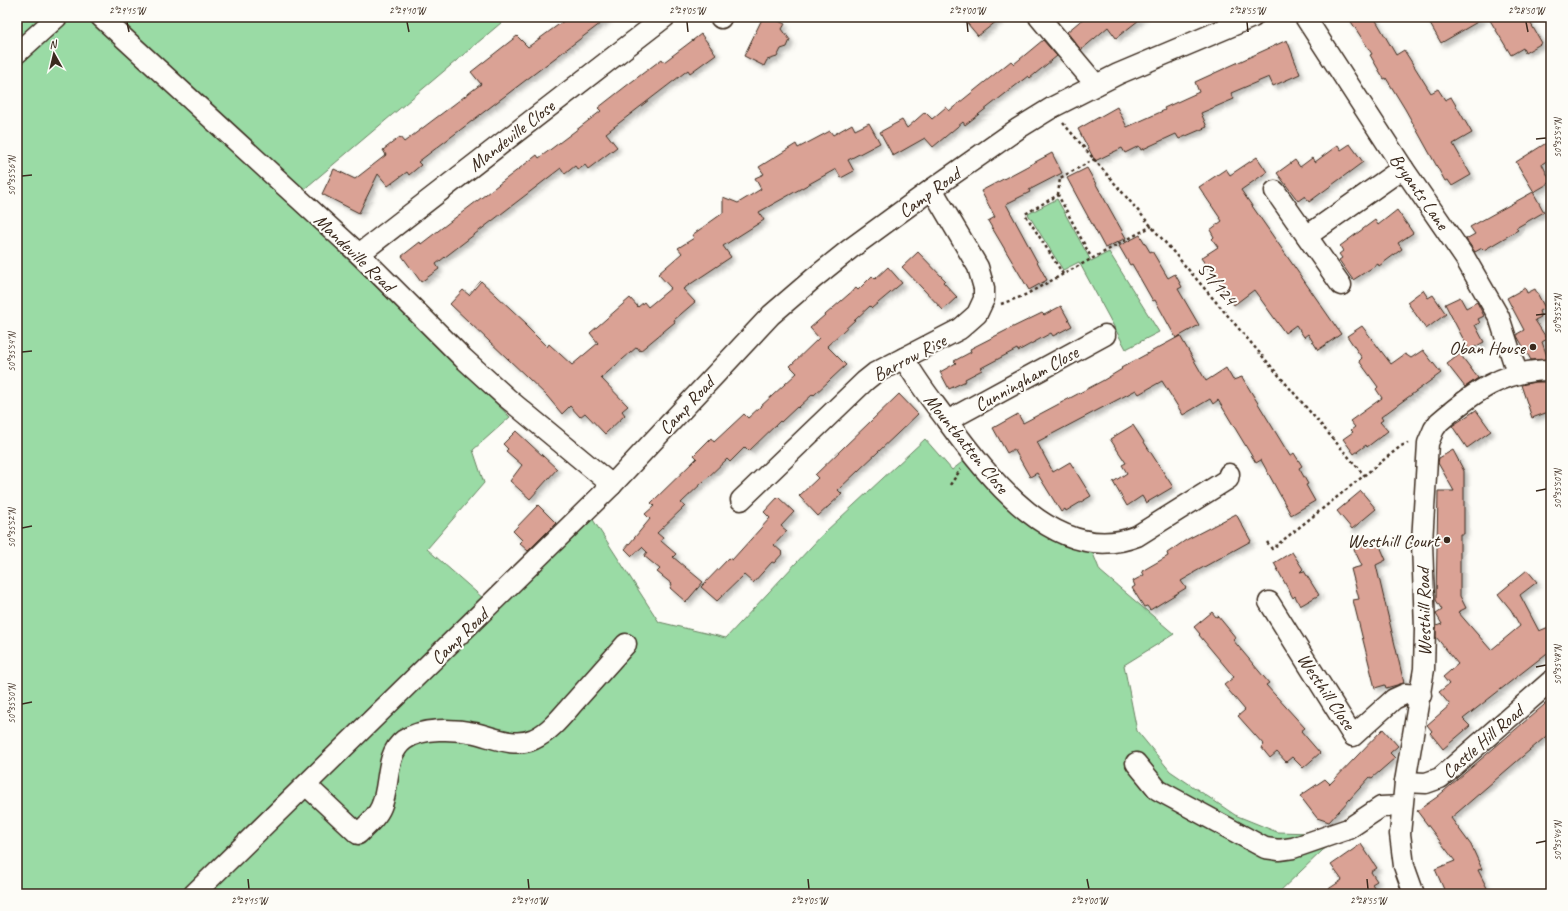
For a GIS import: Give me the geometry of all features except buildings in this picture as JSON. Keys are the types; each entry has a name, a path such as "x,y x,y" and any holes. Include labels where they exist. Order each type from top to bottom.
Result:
{"street":[{"path":"17,53 57,17"},
{"name":"Mandeville Road","path":"101,17 359,254 463,358 507,398 612,485"},
{"name":"Mandeville Close","path":"359,254 665,17"},
{"path":"1039,17 1096,85"},
{"name":"Camp Road","path":"194,894 612,485 771,315 850,249 1019,128 1053,107 1096,85 1253,17"},
{"name":"Bryants Lane","path":"1305,17 1403,168 1457,245 1499,317 1517,373"},
{"path":"1307,236 1403,168"},
{"path":"932,189 978,267 984,288 982,307"},
{"path":"1275,191 1341,285"},
{"name":"Barrow Rise","path":"741,500 856,388 875,373 960,329 977,314 982,307"},
{"name":"Cunningham Close","path":"947,421 1105,335"},
{"name":"Mountbatten Close","path":"904,358 914,377 970,453 1000,487 1048,526 1059,532 1084,541 1113,543 1137,536 1228,478 1229,474"},
{"name":"Westhill Road","path":"1414,894 1402,855 1400,834 1404,782 1421,695 1426,650 1422,542 1428,443 1434,429 1445,417 1488,386 1517,373 1551,370"},
{"name":"Westhill Close","path":"1269,602 1353,736 1394,699 1406,694 1421,695"},
{"path":"306,785 358,834 381,809 386,794 391,760 396,748 405,740 414,735 452,730 475,733 519,744 535,739 553,726 626,644"},
{"name":"Castle Hill Road","path":"1404,782 1426,783 1440,778 1551,681"},
{"path":"1136,763 1158,790 1265,848 1279,850 1293,848 1348,829 1381,807 1402,806"}],"path":[{"name":"S1/124","path":"1053,107 1066,127 1095,159 1364,475"},
{"path":"1091,257 1058,196 1060,178 1095,159"},
{"path":"1058,196 1025,214 1062,274"},
{"path":"982,307 1007,303 1091,257 1152,226"},
{"path":"1268,542 1272,549 1401,446 1413,442"}],"green space":[{"path":"17,17 508,17 289,202 510,417 473,450 484,483 427,549 484,599 588,512 659,622 726,638 825,532 925,439 952,470 966,459 1090,546 1100,571 1174,634 1124,665 1137,731 1170,771 1235,815 1277,832 1350,834 1323,850 1277,894 17,894"},
{"path":"1057,199 1091,261 1109,252 1159,332 1126,349 1079,262 1063,270 1028,214"}],"place":[{"name":"Oban House","path":"1533,347"},
{"name":"Westhill Court","path":"1447,540"}]}
